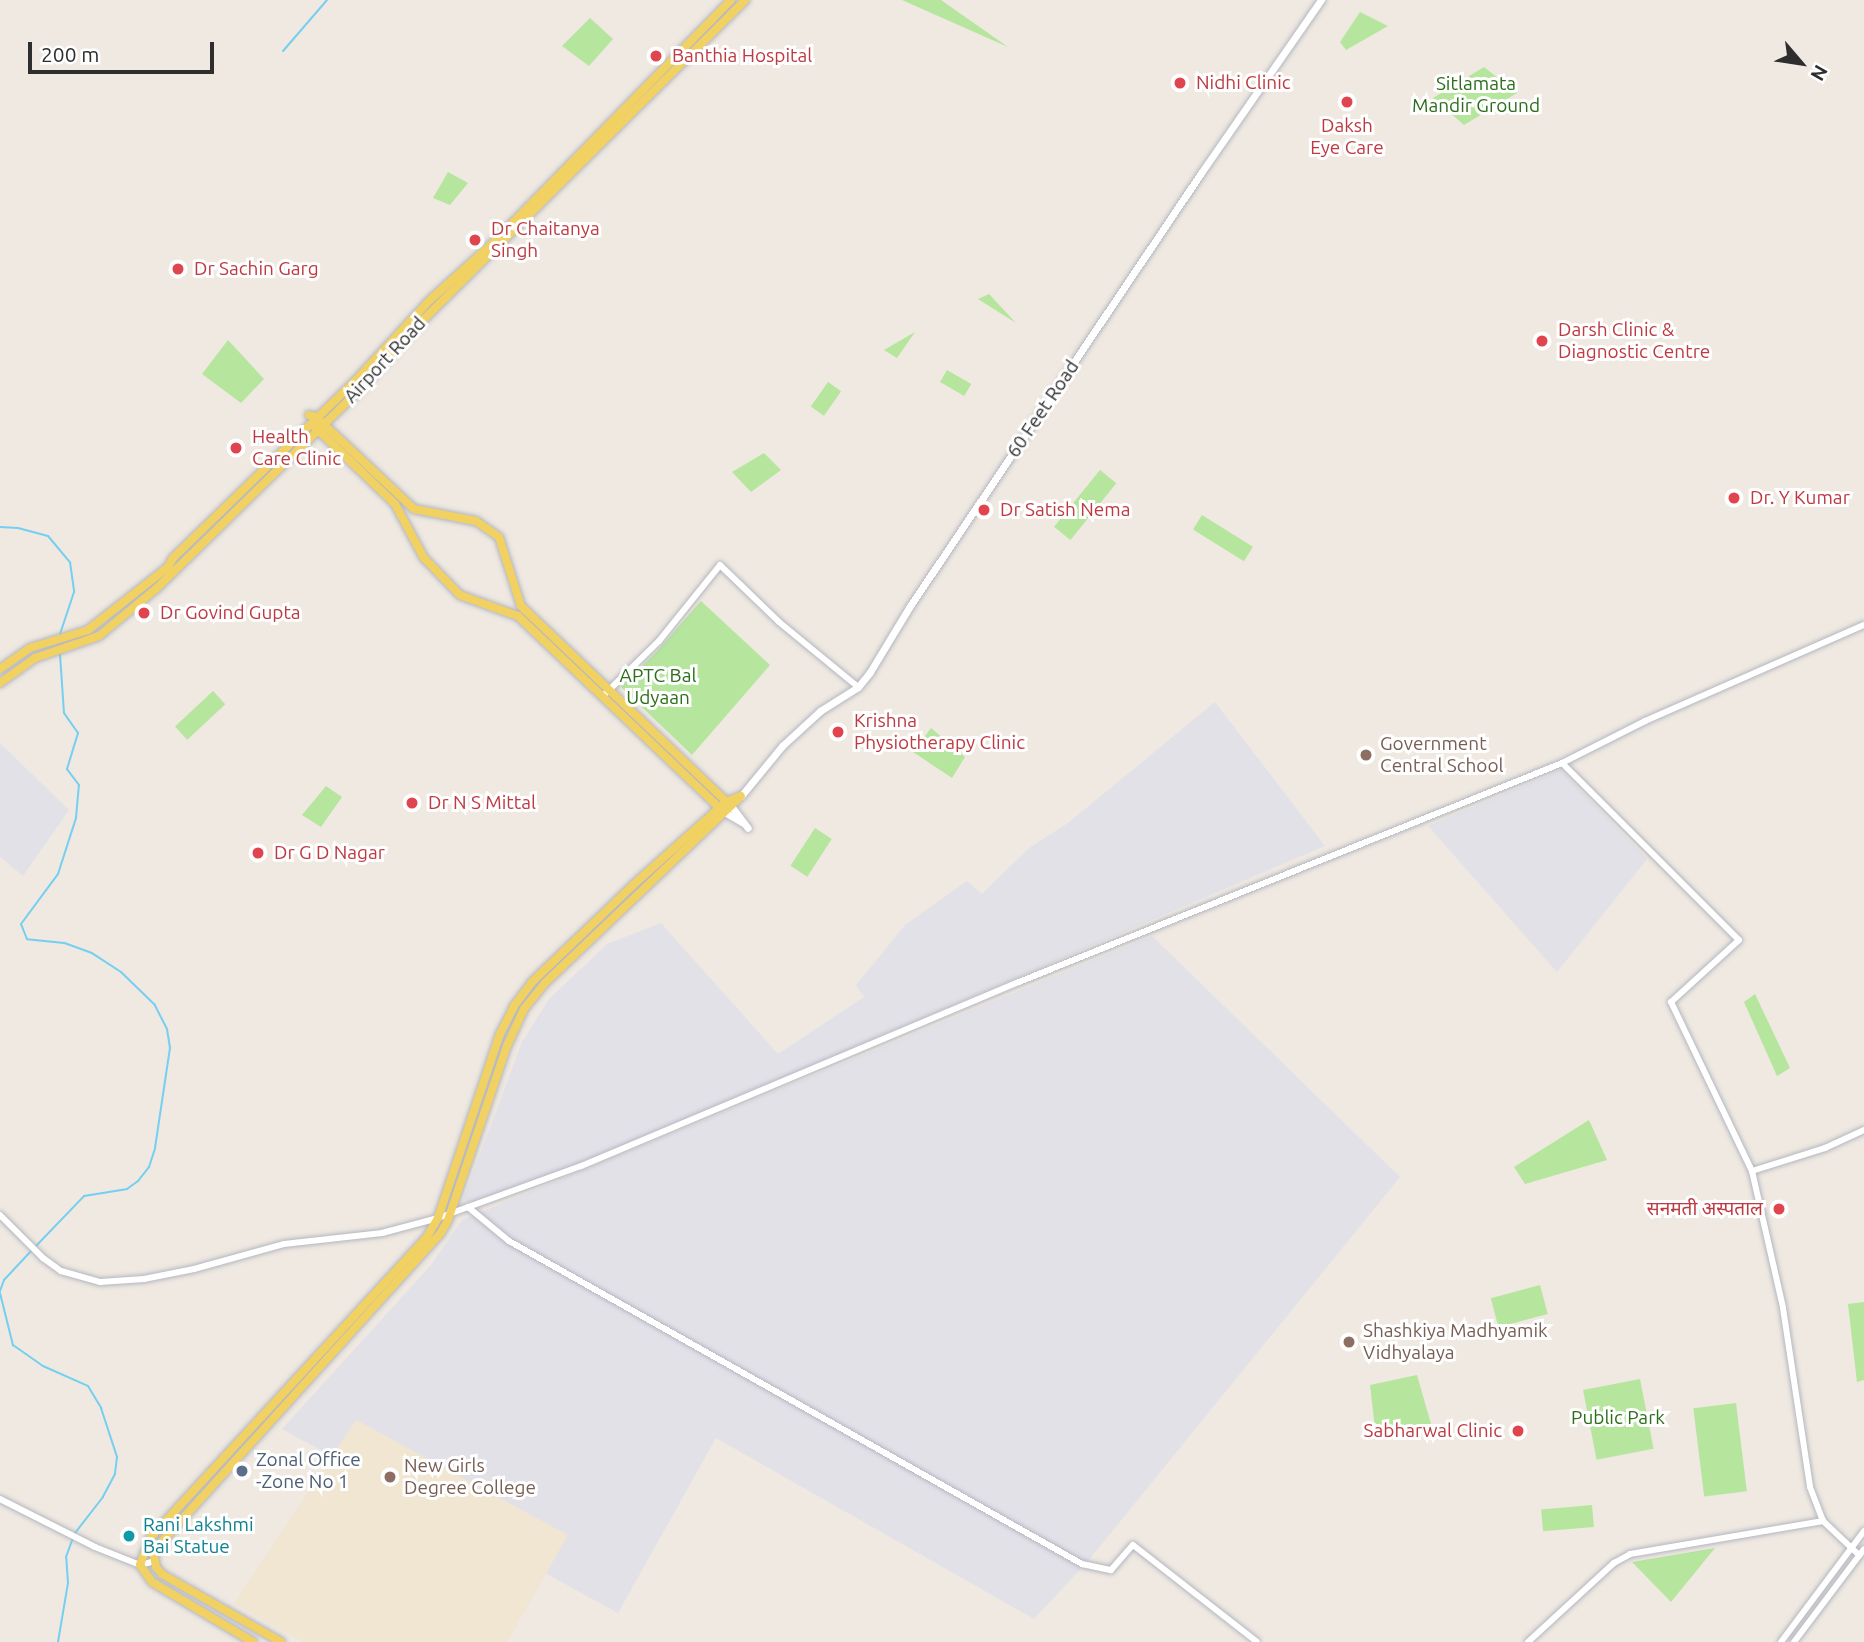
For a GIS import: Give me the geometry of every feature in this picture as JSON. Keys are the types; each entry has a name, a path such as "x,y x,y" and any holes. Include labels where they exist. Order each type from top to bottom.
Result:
{"main road":[{"name":"Airport Road","path":"0,669 43,643 84,632 168,567 173,558 731,0"},
{"name":"Airport Road","path":"0,683 27,663 44,655 83,644 115,624 157,588 321,427 419,324 745,0"},
{"name":"60 Feet Road","path":"741,796 782,746 820,711 858,687 884,652 910,606 1201,173 1321,0"},
{"path":"313,420 415,509 476,522 490,528 499,537 508,558 521,606 746,825"},
{"path":"321,427 395,505 424,558 460,595 474,603 518,616 607,692"},
{"path":"253,1642 152,1582 140,1564 151,1537 419,1247 438,1218 500,1034 514,1006 532,982 621,897 741,796"},
{"path":"281,1642 162,1574 155,1561 158,1546 431,1247 451,1212 507,1046 524,1009 546,982 726,808"}],"street":[{"path":"607,692 659,641 720,565 779,622 858,687"},
{"path":"0,1215 43,1258 61,1271 100,1282 144,1279 194,1269 285,1244 382,1233 438,1218 582,1166 1019,982 1562,763 1645,720 1864,625"},
{"path":"1562,763 1739,940 1671,1002 1752,1171 1783,1308 1810,1487 1823,1521 1850,1549 1862,1552 1794,1642"},
{"path":"1752,1171 1825,1147 1864,1130"},
{"path":"468,1207 509,1241 1082,1564 1111,1570 1133,1545 1257,1642"},
{"path":"0,1499 95,1547 140,1564 155,1561"},
{"path":"1528,1642 1614,1563 1630,1554 1823,1521"},
{"path":"1781,1642 1864,1531"}],"shaded area":[{"path":"1215,702 1325,846 590,1160 474,1202 463,1200 522,1042 549,999 607,944 661,923 778,1054 864,997 856,985 905,925 967,881 982,894 1029,848 1068,823"},
{"path":"0,743 69,810 23,876 0,857"},
{"path":"1561,770 1647,859 1557,972 1428,826"},
{"path":"1152,936 1400,1177 1088,1561 1034,1619 716,1438 618,1613 282,1429 431,1265 462,1220"},
{"name":"New Girls Degree College","path":"356,1420 568,1535 507,1642 303,1642 234,1603"}],"green space":[{"path":"902,0 941,0 1008,47"},
{"path":"1360,12 1388,26 1346,50 1340,42"},
{"path":"590,18 613,39 589,66 562,46"},
{"name":"Sitlamata Mandir Ground","path":"1484,67 1517,93 1464,125 1433,98"},
{"path":"448,172 468,183 450,205 433,198"},
{"path":"989,294 1016,323 978,299"},
{"path":"915,332 897,358 884,350"},
{"path":"228,340 264,379 241,403 202,374"},
{"path":"947,370 971,384 964,396 940,382"},
{"path":"828,382 841,391 824,416 811,407"},
{"path":"764,453 781,470 751,492 732,472"},
{"path":"1100,470 1116,483 1070,540 1054,527"},
{"path":"1202,515 1253,547 1244,561 1193,529"},
{"name":"APTC Bal Udyaan","path":"701,601 770,665 692,755 621,687"},
{"path":"213,691 225,704 187,740 175,726"},
{"path":"931,728 965,757 952,778 913,752"},
{"path":"326,786 342,797 321,827 302,815"},
{"path":"815,828 832,839 807,877 790,866"},
{"path":"1755,994 1790,1068 1777,1076 1744,1002"},
{"path":"1589,1120 1607,1160 1525,1184 1514,1167"},
{"path":"1540,1285 1548,1314 1499,1327 1491,1298"},
{"path":"1864,1302 1864,1380 1857,1382 1848,1304"},
{"path":"1417,1375 1433,1431 1376,1437 1370,1385"},
{"name":"Public Park","path":"1640,1379 1654,1449 1597,1460 1583,1390"},
{"name":"Public Park","path":"1736,1403 1747,1491 1704,1497 1693,1408"},
{"path":"1592,1505 1594,1527 1543,1531 1541,1509"},
{"path":"1715,1548 1671,1602 1632,1562"}],"waterway":[{"path":"283,51 327,0"},
{"path":"0,527 18,528 48,536 70,562 74,592 60,634"},
{"path":"35,1247 84,1196 127,1189 138,1181 149,1167 155,1148 170,1048 167,1029 155,1005 121,972 92,953 64,943 27,939 21,924 58,874 76,818 79,785 67,769 78,733 64,713 60,654"},
{"path":"0,1291 4,1280 31,1251"},
{"path":"0,1293 13,1345 43,1366 88,1386 101,1408 117,1457 115,1474 103,1497 75,1533"},
{"path":"58,1642 68,1583 66,1557 73,1538"}],"place":[{"name":"Banthia Hospital","path":"656,56"},
{"name":"Nidhi Clinic","path":"1180,83"},
{"name":"Daksh Eye Care","path":"1347,102"},
{"name":"Dr Chaitanya Singh","path":"475,240"},
{"name":"Dr Sachin Garg","path":"178,269"},
{"name":"Darsh Clinic & Diagnostic Centre","path":"1542,341"},
{"name":"Health Care Clinic","path":"236,448"},
{"name":"Dr. Y Kumar","path":"1734,498"},
{"name":"Dr Satish Nema","path":"984,510"},
{"name":"Dr Govind Gupta","path":"144,613"},
{"name":"Krishna Physiotherapy Clinic","path":"838,732"},
{"name":"Government Central School","path":"1366,755"},
{"name":"Dr N S Mittal","path":"412,803"},
{"name":"Dr G D Nagar","path":"258,853"},
{"name":"सनमती अस्पताल","path":"1779,1209"},
{"name":"Shashkiya Madhyamik Vidhyalaya","path":"1349,1342"},
{"name":"Sabharwal Clinic","path":"1518,1431"},
{"name":"Zonal Office -Zone No 1","path":"242,1471"},
{"name":"New Girls Degree College","path":"390,1477"},
{"name":"Rani Lakshmi Bai Statue","path":"129,1536"}]}
